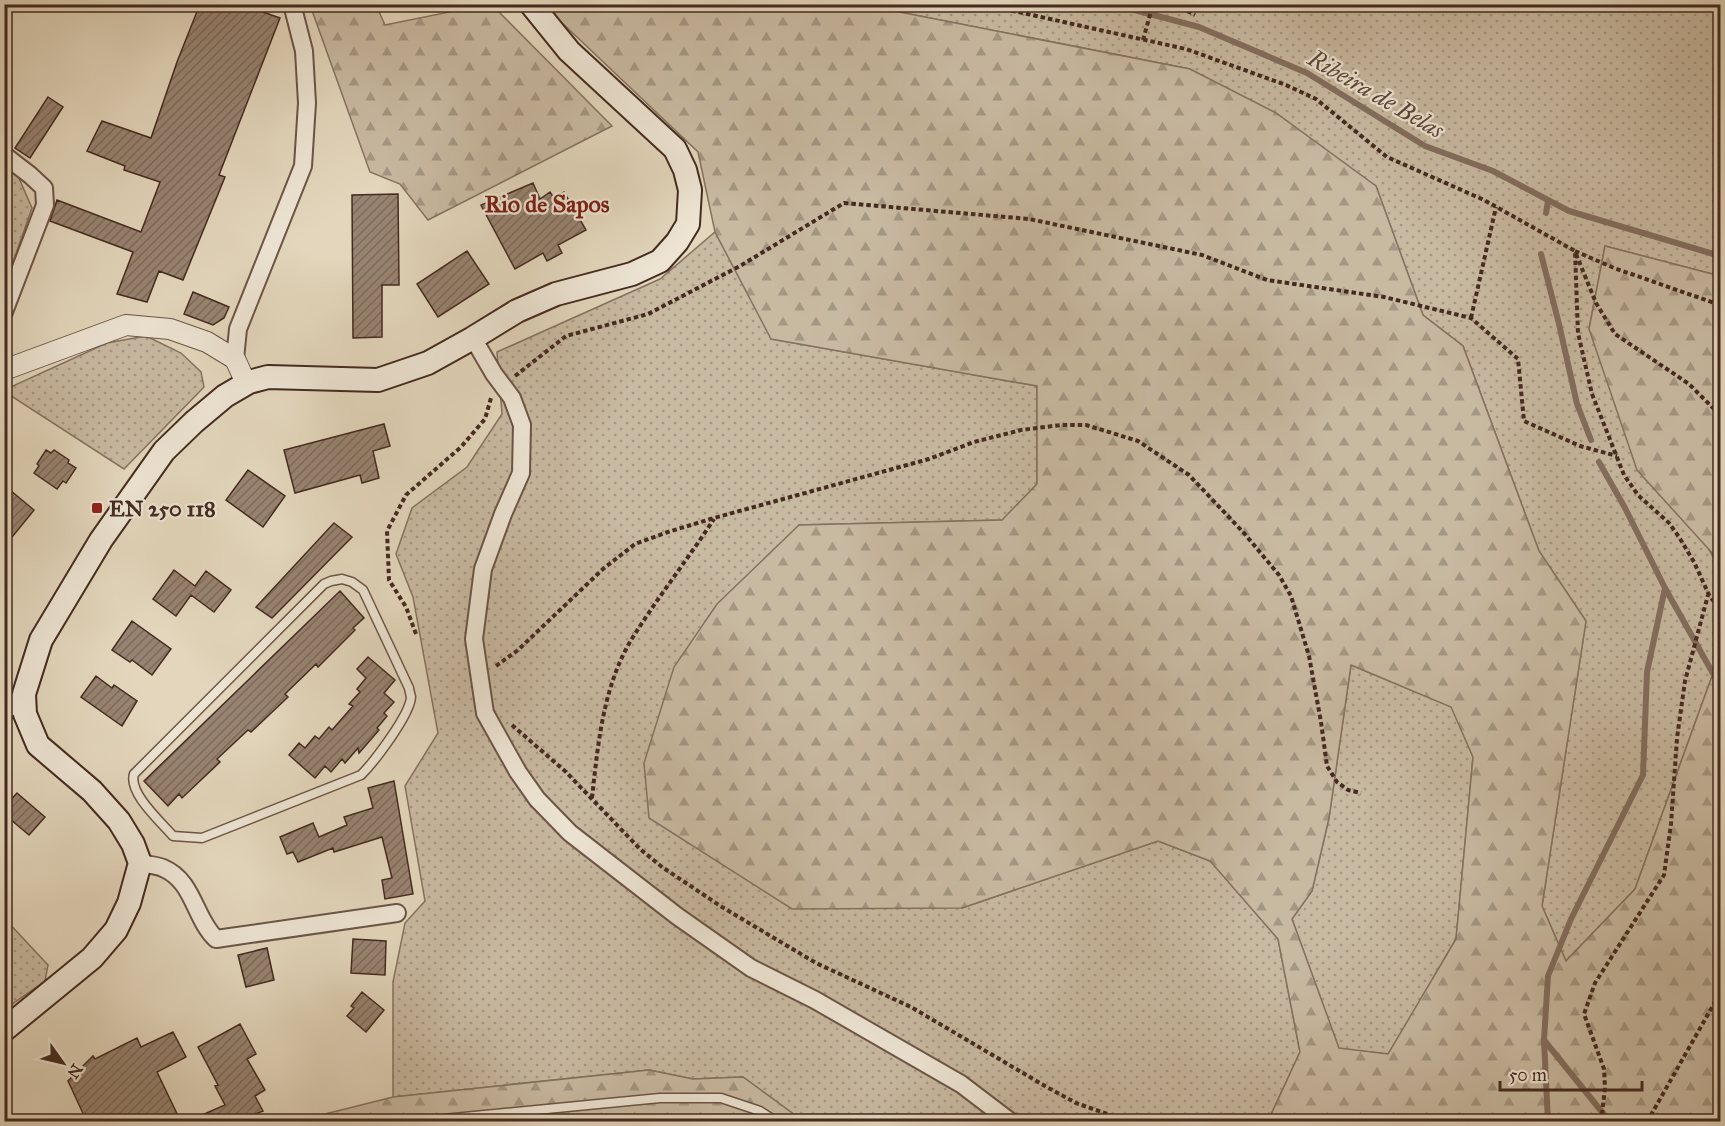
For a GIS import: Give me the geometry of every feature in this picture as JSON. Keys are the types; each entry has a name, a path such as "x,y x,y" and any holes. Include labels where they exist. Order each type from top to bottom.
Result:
{"main road":[{"path":"4,1030 92,958 116,930 129,903 140,864 133,844 119,821 92,791 38,745 26,714 24,694 41,640 101,540 164,451 217,402 246,383 268,377 378,380 428,363 517,311 556,294 632,274 660,261 677,242 688,224 690,190 685,170 675,149 569,51 531,4"}],"street":[{"path":"246,383 235,359 238,329 303,165 307,104 304,51 292,4"},
{"path":"4,155 44,188 45,205 4,312"},
{"path":"4,370 126,325 170,329 207,342 235,359"},
{"path":"473,338 498,380 512,398 522,425 520,473 483,569 474,639 485,713 518,772 537,799 570,833 677,916 751,968 815,1000 961,1084 1011,1122"},
{"path":"4,713 24,694"},
{"path":"140,864 163,868 188,888 206,930 216,939 397,913"}],"lane":[{"path":"342,579 352,582 363,590 409,688 411,697 406,712 373,763 361,776 202,838 173,837 136,792 132,782 134,774 324,584 331,580 342,579"},
{"path":"412,1122 660,1098 721,1098 760,1111 777,1122"}],"path":[{"path":"982,4 1186,50 1286,85 1316,99 1387,157 1496,207 1594,261 1720,305"},
{"path":"1143,40 1153,4"},
{"path":"1174,4 1195,15"},
{"path":"416,634 406,607 389,580 387,531 406,495 461,447 484,419 498,380 566,336 648,314 740,266 844,203 1029,219 1202,255 1268,280 1384,297 1471,318 1518,359 1524,421 1580,446 1617,456"},
{"path":"1471,318 1496,207"},
{"path":"1575,251 1596,303 1615,334 1689,384 1720,415"},
{"path":"1575,251 1578,333 1592,394 1624,474 1638,495 1669,523 1679,537 1694,562 1709,595 1720,610"},
{"path":"478,675 486,674 518,650 603,569 635,544 714,518 929,459 974,442 1021,430 1061,425 1086,425 1138,441 1189,475 1279,575 1291,596 1309,656 1327,766 1337,782 1348,790 1362,793"},
{"path":"592,799 600,729 621,660 632,638 714,518"},
{"path":"1601,1122 1605,1088 1604,1069 1584,1014 1600,975 1664,875 1670,835 1677,738 1684,692 1709,595"},
{"path":"484,702 493,712 530,739 592,799 618,828 662,867 722,907 816,963 911,1006 1076,1103 1130,1122"},
{"path":"1647,1122 1720,993"}],"green space":[{"path":"804,4 879,8 1190,69 1276,113 1376,186 1423,315 1463,346 1539,551 1586,621 1542,906 1566,961 1635,889 1720,654 1720,1121 1268,1121 1300,1052 1278,939 1210,861 1158,841 962,908 792,909 649,818 644,763 674,667 717,604 799,525 1002,520 1037,484 1037,386 771,339 715,232 698,152 558,19 549,5","holes":["1351,665 1451,707 1473,757 1456,939 1388,1054 1339,1048 1292,919 1312,891 1329,818"]},
{"path":"310,5 376,5 385,25 492,5 612,126 428,220 400,184 370,172"},
{"path":"804,5 1720,5 1720,276 1605,246 1589,329 1720,570 1720,654 1635,889 1566,961 1542,906 1586,621 1539,551 1463,346 1423,315 1376,186 1190,69 879,8"},
{"path":"5,166 18,176 32,208 5,285"},
{"path":"715,232 772,339 1037,386 1037,484 1003,520 799,525 962,908 1158,841 1211,861 1278,939 1300,1052 1268,1121 803,1121 743,1077 693,1079 649,1070 393,1097 393,982 405,923 425,901 405,786 438,733 413,597 396,554 412,508 467,467 502,414 497,352 660,279"},
{"path":"1605,246 1720,276 1720,570 1713,554 1637,470 1589,329"},
{"path":"146,336 181,353 201,372 204,387 124,469 4,390 107,343"},
{"path":"1351,665 1452,707 1473,757 1456,939 1389,1054 1339,1049 1292,919 1312,891 1329,818"},
{"path":"5,919 48,965 45,981 5,1009"},
{"path":"649,1070 693,1079 743,1077 803,1121 293,1122 393,1097"}],"building":[{"path":"200,4 262,4 260,11 280,18 219,175 225,177 183,280 159,271 147,302 117,294 133,252 50,221 57,200 141,232 160,182 124,170 125,166 87,151 102,121 151,138"},
{"path":"48,97 63,107 30,158 15,148"},
{"path":"533,183 540,199 550,192 554,198 564,192 586,230 558,245 562,253 547,261 543,253 515,269 481,205"},
{"path":"398,194 399,285 382,285 382,337 353,338 352,195"},
{"path":"467,251 489,284 438,317 417,284"},
{"path":"193,292 229,307 224,318 213,325 184,314"},
{"path":"384,424 390,446 373,451 379,478 362,483 360,475 295,493 284,450"},
{"path":"46,450 51,453 54,450 76,468 66,483 63,481 57,489 34,473"},
{"path":"248,470 285,496 263,527 226,500"},
{"path":"4,485 34,510 4,547"},
{"path":"334,523 352,537 272,618 256,607"},
{"path":"174,570 195,586 206,571 231,590 214,612 191,595 176,616 153,599"},
{"path":"340,591 364,618 353,628 355,630 318,667 316,664 285,694 288,697 251,732 248,730 217,759 220,762 182,798 179,794 168,806 144,781"},
{"path":"132,621 171,649 152,675 132,660 130,662 112,650"},
{"path":"368,657 395,680 384,693 394,702 384,713 387,716 377,728 379,730 359,753 358,748 345,763 342,759 331,772 325,766 315,778 289,755 299,743 305,748 315,736 319,739 329,727 332,730 353,706 349,704 360,692 357,689 366,678 357,669"},
{"path":"96,676 112,688 114,685 137,701 122,726 81,697"},
{"path":"394,781 413,894 385,899 382,880 392,878 382,837 334,852 333,848 298,862 293,852 287,854 280,837 313,823 319,837 347,825 344,817 373,808 368,788"},
{"path":"17,793 45,817 29,835 4,814 4,807"},
{"path":"353,939 386,941 385,975 351,973"},
{"path":"267,948 274,980 246,987 238,955"},
{"path":"362,992 384,1010 366,1032 347,1016 354,1008 351,1006"},
{"path":"240,1024 256,1054 247,1059 265,1090 255,1096 263,1111 235,1122 186,1122 225,1105 215,1086 218,1085 198,1047"},
{"path":"173,1032 186,1057 157,1072 181,1122 87,1122 68,1081 93,1056 95,1059 137,1038 141,1047"}],"waterway":[{"name":"Ribeira de Belas","path":"1112,4 1199,27 1307,73 1425,146 1493,171 1569,211 1720,256"},
{"path":"1546,213 1548,201"},
{"path":"1541,254 1577,404 1591,440"},
{"path":"1548,1122 1544,1040 1548,976 1571,919 1643,775 1647,672 1665,588 1599,462"},
{"path":"1665,588 1720,686"},
{"path":"1544,1040 1610,1122"}],"place":[{"name":"EN 250 118","path":"97,508"}],"district":[{"name":"Rio de Sapos","path":"547,204"}]}
